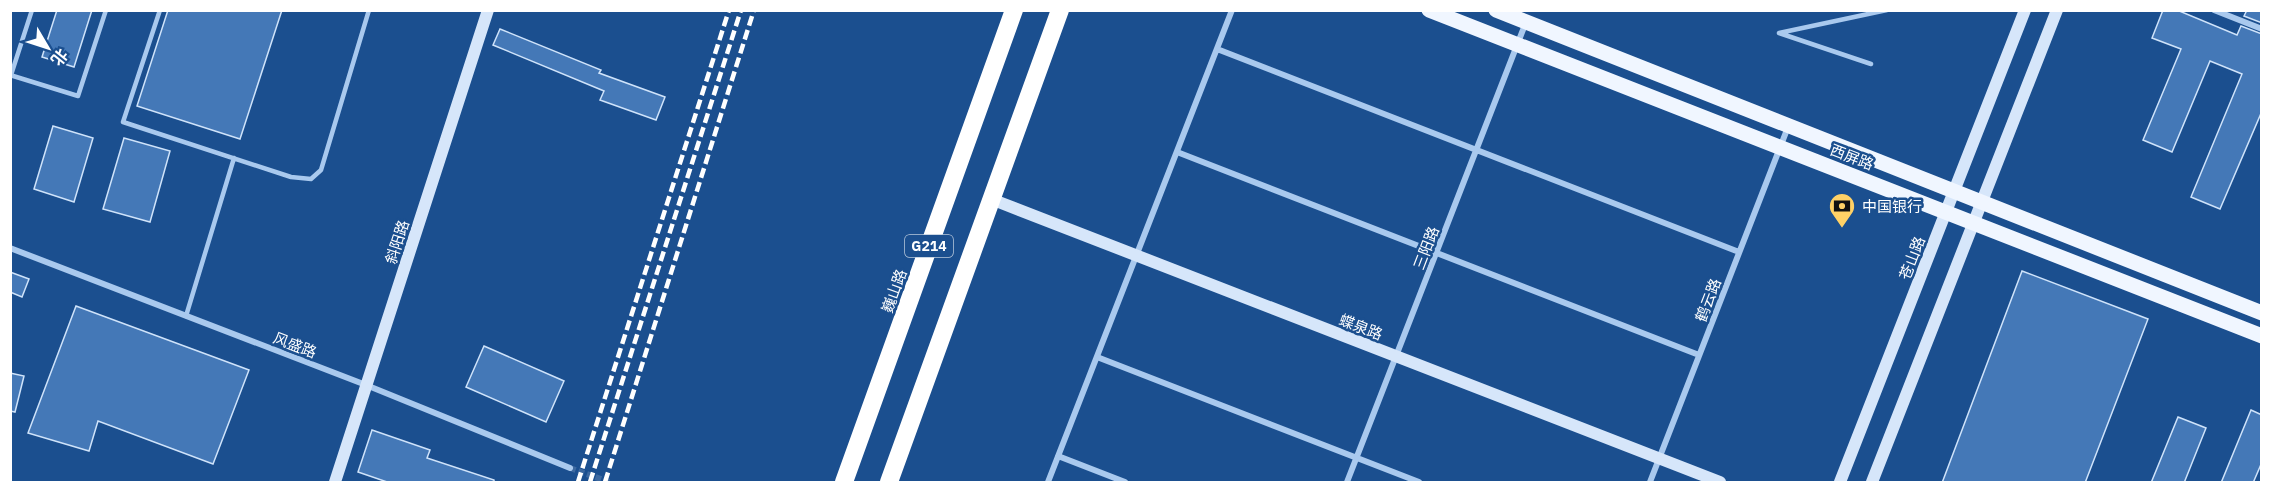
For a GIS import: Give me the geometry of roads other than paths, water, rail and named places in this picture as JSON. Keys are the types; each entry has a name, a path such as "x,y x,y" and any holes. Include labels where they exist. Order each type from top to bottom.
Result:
{"highway":[{"name":"巍山路","path":"844,483 1014,10"},
{"name":"G214","path":"889,483 1060,10"}],"main road":[{"name":"西屏路","path":"1429,10 2262,336"},
{"name":"西屏路","path":"1496,10 2262,313"}],"street":[{"path":"1048,483 1232,10"},
{"name":"苍山路","path":"1839,483 2025,10"},
{"path":"1872,483 2057,10"},
{"path":"2214,10 2262,29"},
{"name":"斜阳路","path":"335,483 484,11"},
{"name":"三阳路","path":"1347,483 1526,22"},
{"path":"1217,49 1739,252"},
{"name":"鹤云路","path":"1650,483 1789,126"},
{"path":"1177,152 1699,355"},
{"name":"蝶泉路","path":"992,199 1720,483"},
{"name":"风盛路","path":"10,248 366,385 570,468"},
{"path":"1097,357 1419,483"},
{"path":"1058,456 1125,483"}],"lane":[{"path":"32,10 11,75 78,96 106,10"},
{"path":"160,10 123,122 291,177 310,179 321,170 369,10"},
{"path":"1871,64 1779,33 1887,10"},
{"path":"186,316 234,158"}],"tunnel":[{"path":"570,468 609,482"}],"railway":[{"path":"578,482 729,10"},
{"path":"590,482 741,10"},
{"path":"605,482 754,10"}],"place":[{"name":"中国银行","path":"1842,229"}]}
